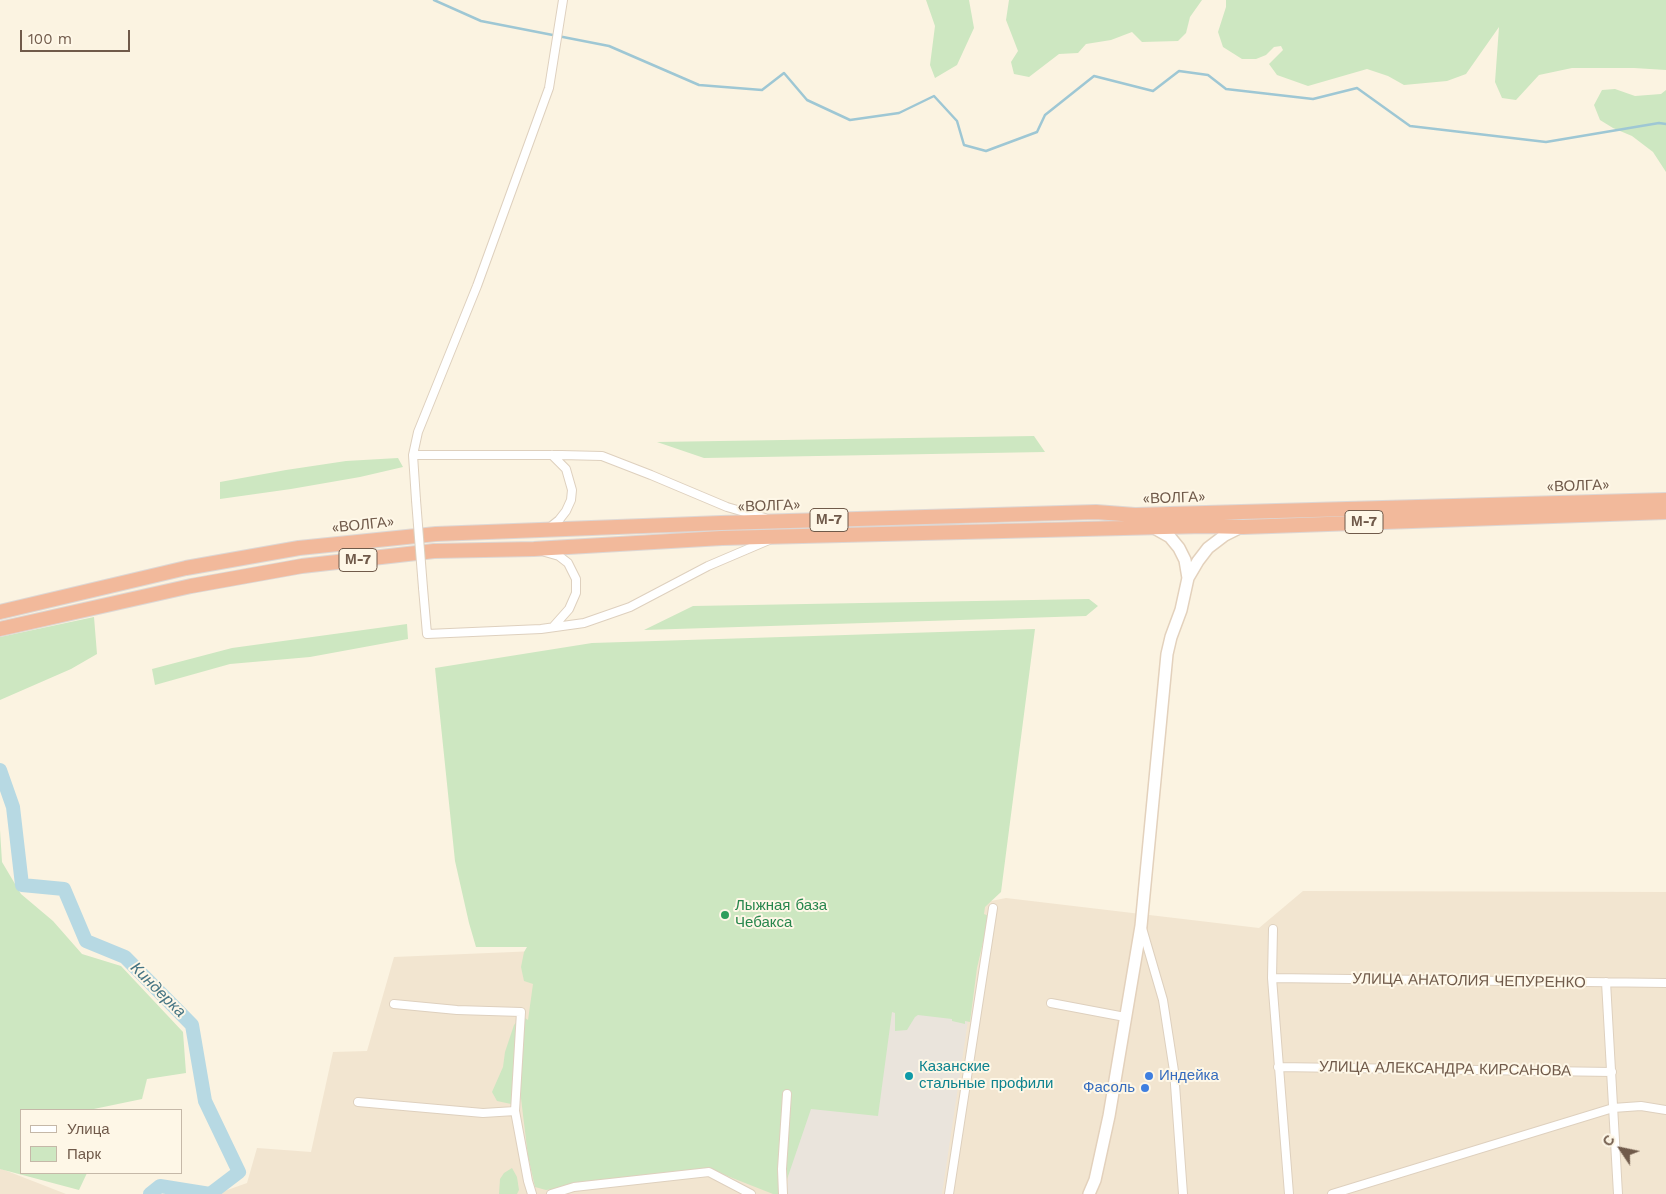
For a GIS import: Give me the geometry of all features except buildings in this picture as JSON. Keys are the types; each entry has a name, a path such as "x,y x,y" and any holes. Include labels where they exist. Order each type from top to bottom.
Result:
{"highway":[{"name":"«ВОЛГА»","path":"0,612 186,568 299,548 436,534 1096,512 1135,515 1666,500"},
{"name":"«ВОЛГА»","path":"0,629 191,586 302,566 434,551 778,536 1204,526 1243,527 1666,512"}],"street":[{"path":"563,0 549,88 477,286 418,432 413,455 427,634 443,635 553,627 584,622 630,607 708,566 778,536"},
{"path":"413,455 602,456 727,507 778,522"},
{"path":"546,530 559,520 566,510 571,500 572,490 566,469 552,455"},
{"path":"1089,1194 1095,1180 1109,1116 1141,926 1167,654 1171,636 1181,610 1188,578 1198,561 1208,548 1225,535 1243,527"},
{"path":"1154,528 1170,537 1179,548 1185,560 1188,578"},
{"path":"534,548 559,556 568,563 576,579 576,593 570,609 553,627"},
{"path":"950,1194 993,908"},
{"path":"1141,926 1163,1000 1174,1071 1183,1194"},
{"path":"1273,929 1272,978 1289,1194"},
{"name":"УЛИЦА АНАТОЛИЯ ЧЕПУРЕНКО","path":"1272,978 1666,983"},
{"path":"1606,982 1618,1194"},
{"path":"394,1004 457,1010 521,1012 515,1111 532,1194"},
{"path":"1050,1004 1126,1017"},
{"name":"УЛИЦА АЛЕКСАНДРА КИРСАНОВА","path":"1278,1067 1612,1072"},
{"path":"783,1194 782,1169 787,1094"},
{"path":"358,1102 483,1113 515,1111"},
{"path":"1332,1194 1613,1108 1642,1106 1666,1110"},
{"path":"551,1194 574,1188 709,1172 751,1194"}],"shaded area":[{"path":"1303,891 1666,892 1666,1194 216,1194 247,1183 257,1148 311,1152 333,1052 367,1051 394,957 797,940 1006,898 1259,928"},
{"name":"Казанские стальные профили","path":"848,963 913,1004 969,1014 942,1194 787,1194 794,1099"},
{"path":"0,1169 2,1169 66,1194 0,1194"}],"green space":[{"path":"926,0 969,0 974,28 957,65 935,78 930,65 935,26"},
{"path":"1009,0 1202,0 1190,17 1186,33 1178,41 1142,42 1132,32 1111,40 1086,44 1078,53 1059,54 1029,77 1014,74 1011,62 1018,51 1006,20"},
{"path":"1226,0 1666,0 1666,70 1572,68 1539,75 1516,100 1502,98 1495,82 1499,27 1466,74 1447,81 1404,85 1388,76 1367,69 1308,86 1277,75 1269,64 1283,50 1281,46 1274,47 1266,55 1256,59 1242,59 1223,47 1218,32 1226,7"},
{"path":"1615,89 1635,96 1661,94 1666,90 1666,172 1653,152 1632,136 1600,120 1594,105 1602,90"},
{"path":"1034,436 1045,452 704,458 657,442"},
{"path":"398,458 403,467 360,477 220,499 220,482 346,461"},
{"path":"1089,599 1098,606 1086,616 644,630 693,606"},
{"path":"94,617 97,654 71,669 0,700 0,637"},
{"path":"407,624 408,639 310,657 230,664 155,685 152,669 232,648"},
{"name":"Лыжная база Чебакса","path":"1035,629 1001,892 985,907 984,914 989,916 977,968 970,1022 965,1021 965,1024 952,1021 952,1019 918,1015 907,1030 895,1031 895,1013 892,1012 878,1116 811,1109 782,1194 773,1194 707,1168 546,1190 535,1187 528,1156 519,1082 524,1044 518,1056 511,1104 497,1101 492,1092 503,1067 505,1052 514,1025 522,1016 528,1020 533,984 524,981 521,967 527,947 476,947 455,861 435,668 592,643"},
{"path":"0,830 2,862 21,894 53,921 82,954 121,966 183,1032 186,1073 147,1079 142,1099 94,1109 20,1109 20,1174 87,1174 79,1190 0,1169"},
{"path":"512,1168 517,1177 519,1190 517,1194 499,1194 500,1179 504,1173"}],"waterway":[{"path":"434,0 481,21 609,46 699,85 762,90 784,73 807,100 850,120 899,113 934,96 957,121 964,145 986,151 1037,132 1045,115 1094,76 1153,91 1179,71 1208,75 1226,89 1313,99 1357,88 1410,126 1546,142 1659,123 1666,124"},
{"name":"Киндерка","path":"0,770 13,807 22,885 64,889 86,941 125,957 192,1025 205,1101 239,1172 210,1194 160,1186 150,1194"}],"place":[{"name":"Лыжная база Чебакса","path":"725,915"},
{"name":"Казанские стальные профили","path":"909,1076"},
{"name":"Индейка","path":"1149,1076"},
{"name":"Фасоль","path":"1145,1088"}]}
